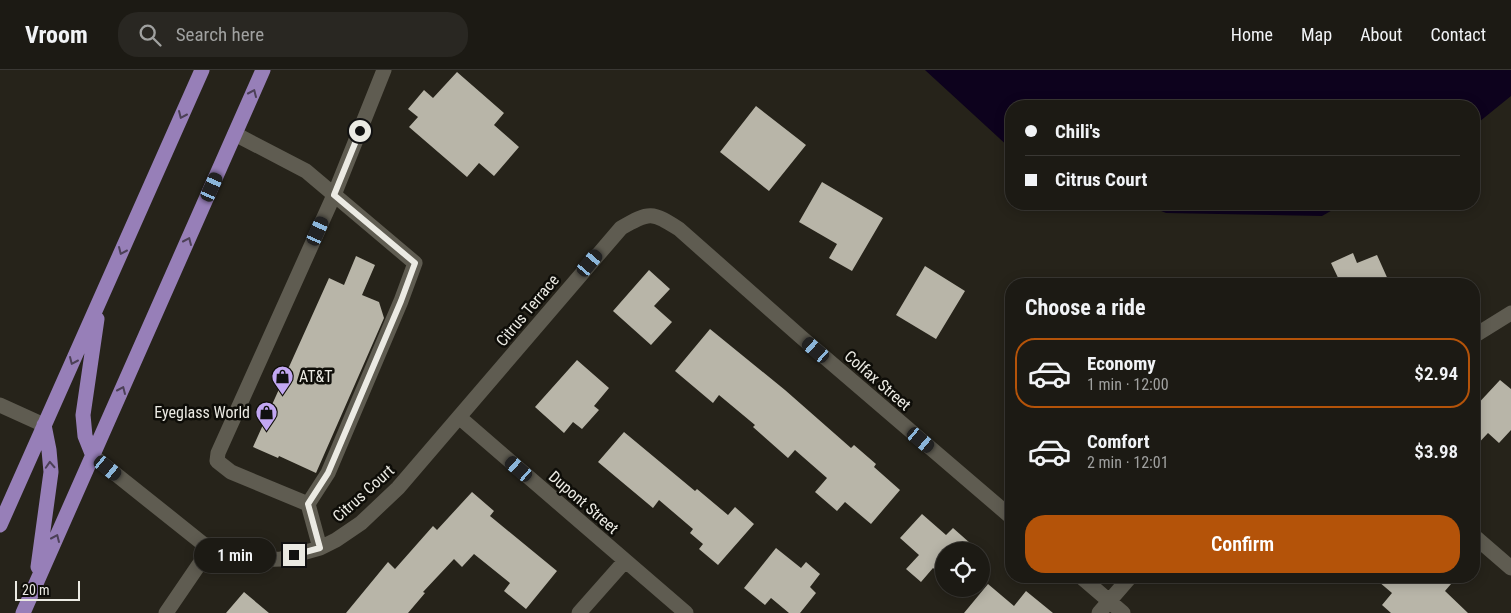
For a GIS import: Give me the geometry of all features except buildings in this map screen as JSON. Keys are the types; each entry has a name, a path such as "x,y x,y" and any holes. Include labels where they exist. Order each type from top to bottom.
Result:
{"main road":[{"path":"0,525 202,70"},
{"path":"23,613 264,70"},
{"path":"93,456 85,436 83,415 100,300"},
{"path":"36,583 51,472 44,425"}],"street":[{"path":"308,504 231,472 217,461 218,453 334,195 384,70"},
{"path":"235,134 306,171 415,263 401,301 328,473 308,504 320,548"},
{"name":"Citrus Terrace","path":"459,417 621,228 638,217 651,215"},
{"name":"Colfax Street","path":"651,215 659,216 679,229 808,344 1005,512"},
{"path":"1480,332 1511,313"},
{"path":"0,405 44,425"},
{"name":"Citrus Court","path":"93,456 202,543 228,555 251,560 280,559 320,548 336,540 360,523 398,488 459,417"},
{"name":"Dupont Street","path":"459,417 686,613"},
{"path":"1480,541 1511,568"},
{"path":"166,613 211,547"},
{"path":"579,613 625,561"},
{"path":"1088,583 1123,613"},
{"path":"1099,613 1125,583"}],"shaded area":[{"path":"925,70 1511,70 1511,96 1480,121 1480,100 1005,100 1005,143"},
{"path":"1159,210 1332,210 1322,216 1166,213"}],"place":[{"name":"AT&T","path":"283,395"},
{"name":"Eyeglass World","path":"266,431"}],"route":[{"path":"294,555 320,548 308,504 328,473 401,301 415,263 334,195 360,131"}]}
